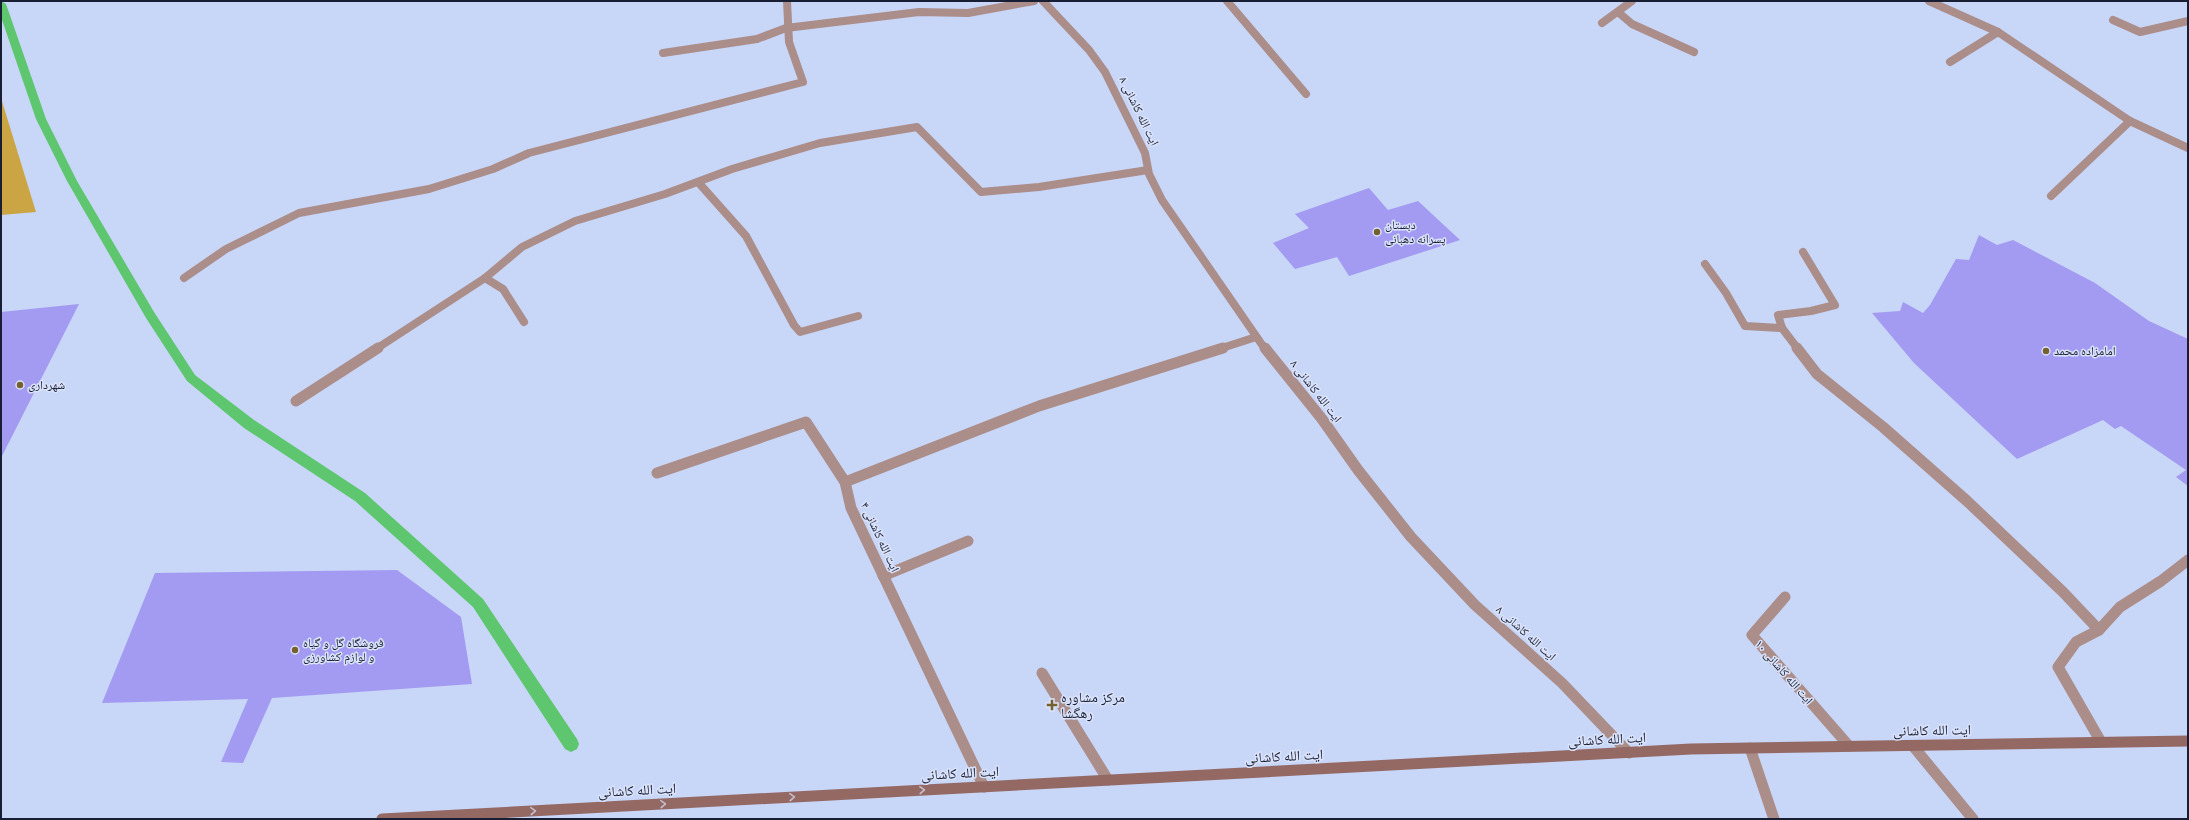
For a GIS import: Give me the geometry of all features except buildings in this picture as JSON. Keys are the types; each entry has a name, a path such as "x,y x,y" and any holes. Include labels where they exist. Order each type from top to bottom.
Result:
{"main road":[{"name":"ایت الله کاشانی","path":"382,819 1629,753 1750,748 2188,741"}],"street":[{"path":"184,278 226,249 299,213 429,189 493,169 529,153 803,82 790,50 786,28 787,1"},
{"path":"663,53 757,39 786,28 919,12 968,14 1034,1"},
{"name":"ایت الله کاشانی ۸","path":"1043,1 1089,50 1105,72 1145,153 1148,170 1162,200 1256,336 1322,419 1358,470 1411,537 1475,605 1562,683 1629,753"},
{"path":"1227,1 1306,94"},
{"path":"1602,22 1632,1"},
{"path":"1929,1 1998,32 2130,121 2188,148"},
{"path":"1618,12 1632,24 1694,52"},
{"path":"2113,20 2140,32 2188,22"},
{"path":"1950,62 1998,32"},
{"path":"2051,196 2130,121"},
{"path":"296,401 485,278 522,247 574,221 665,194 732,169 820,143 917,128 981,192 1039,187 1148,170"},
{"path":"698,182 746,236 794,325 800,332 858,316"},
{"path":"1803,252 1835,305 1811,311 1778,315 1782,328 1817,374 1883,427 1967,501 2063,592 2099,630"},
{"path":"1705,264 1726,294 1745,326 1782,328"},
{"path":"485,278 503,289 524,322"},
{"path":"845,482 1039,406 1256,336"},
{"name":"ایت الله کاشانی ۴","path":"657,473 806,422 845,482 851,508 984,787"},
{"path":"883,576 968,541"},
{"path":"2101,742 2058,667 2076,642 2099,630 2120,606 2161,581 2188,560"},
{"name":"ایت الله کاشانی ۱۰","path":"1785,597 1752,635 1849,746"},
{"path":"1042,673 1108,780"},
{"path":"1913,746 1973,819"},
{"path":"1750,748 1774,819"}],"shaded area":[{"path":"1,98 36,212 1,215"}],"waterway":[{"path":"1,4 41,119 72,181 150,315 191,378 249,424 360,497 478,603 571,744"}],"place":[{"name":"دبستان پسرانه دهبانی","path":"1377,232"},
{"name":"امامزاده محمد","path":"2046,351"},
{"name":"شهرداری","path":"20,385"},
{"name":"فروشگاه گل و گیاه و لوازم کشاورزی","path":"295,650"},
{"name":"مرکز مشاوره رهگشا","path":"1052,705"}]}
